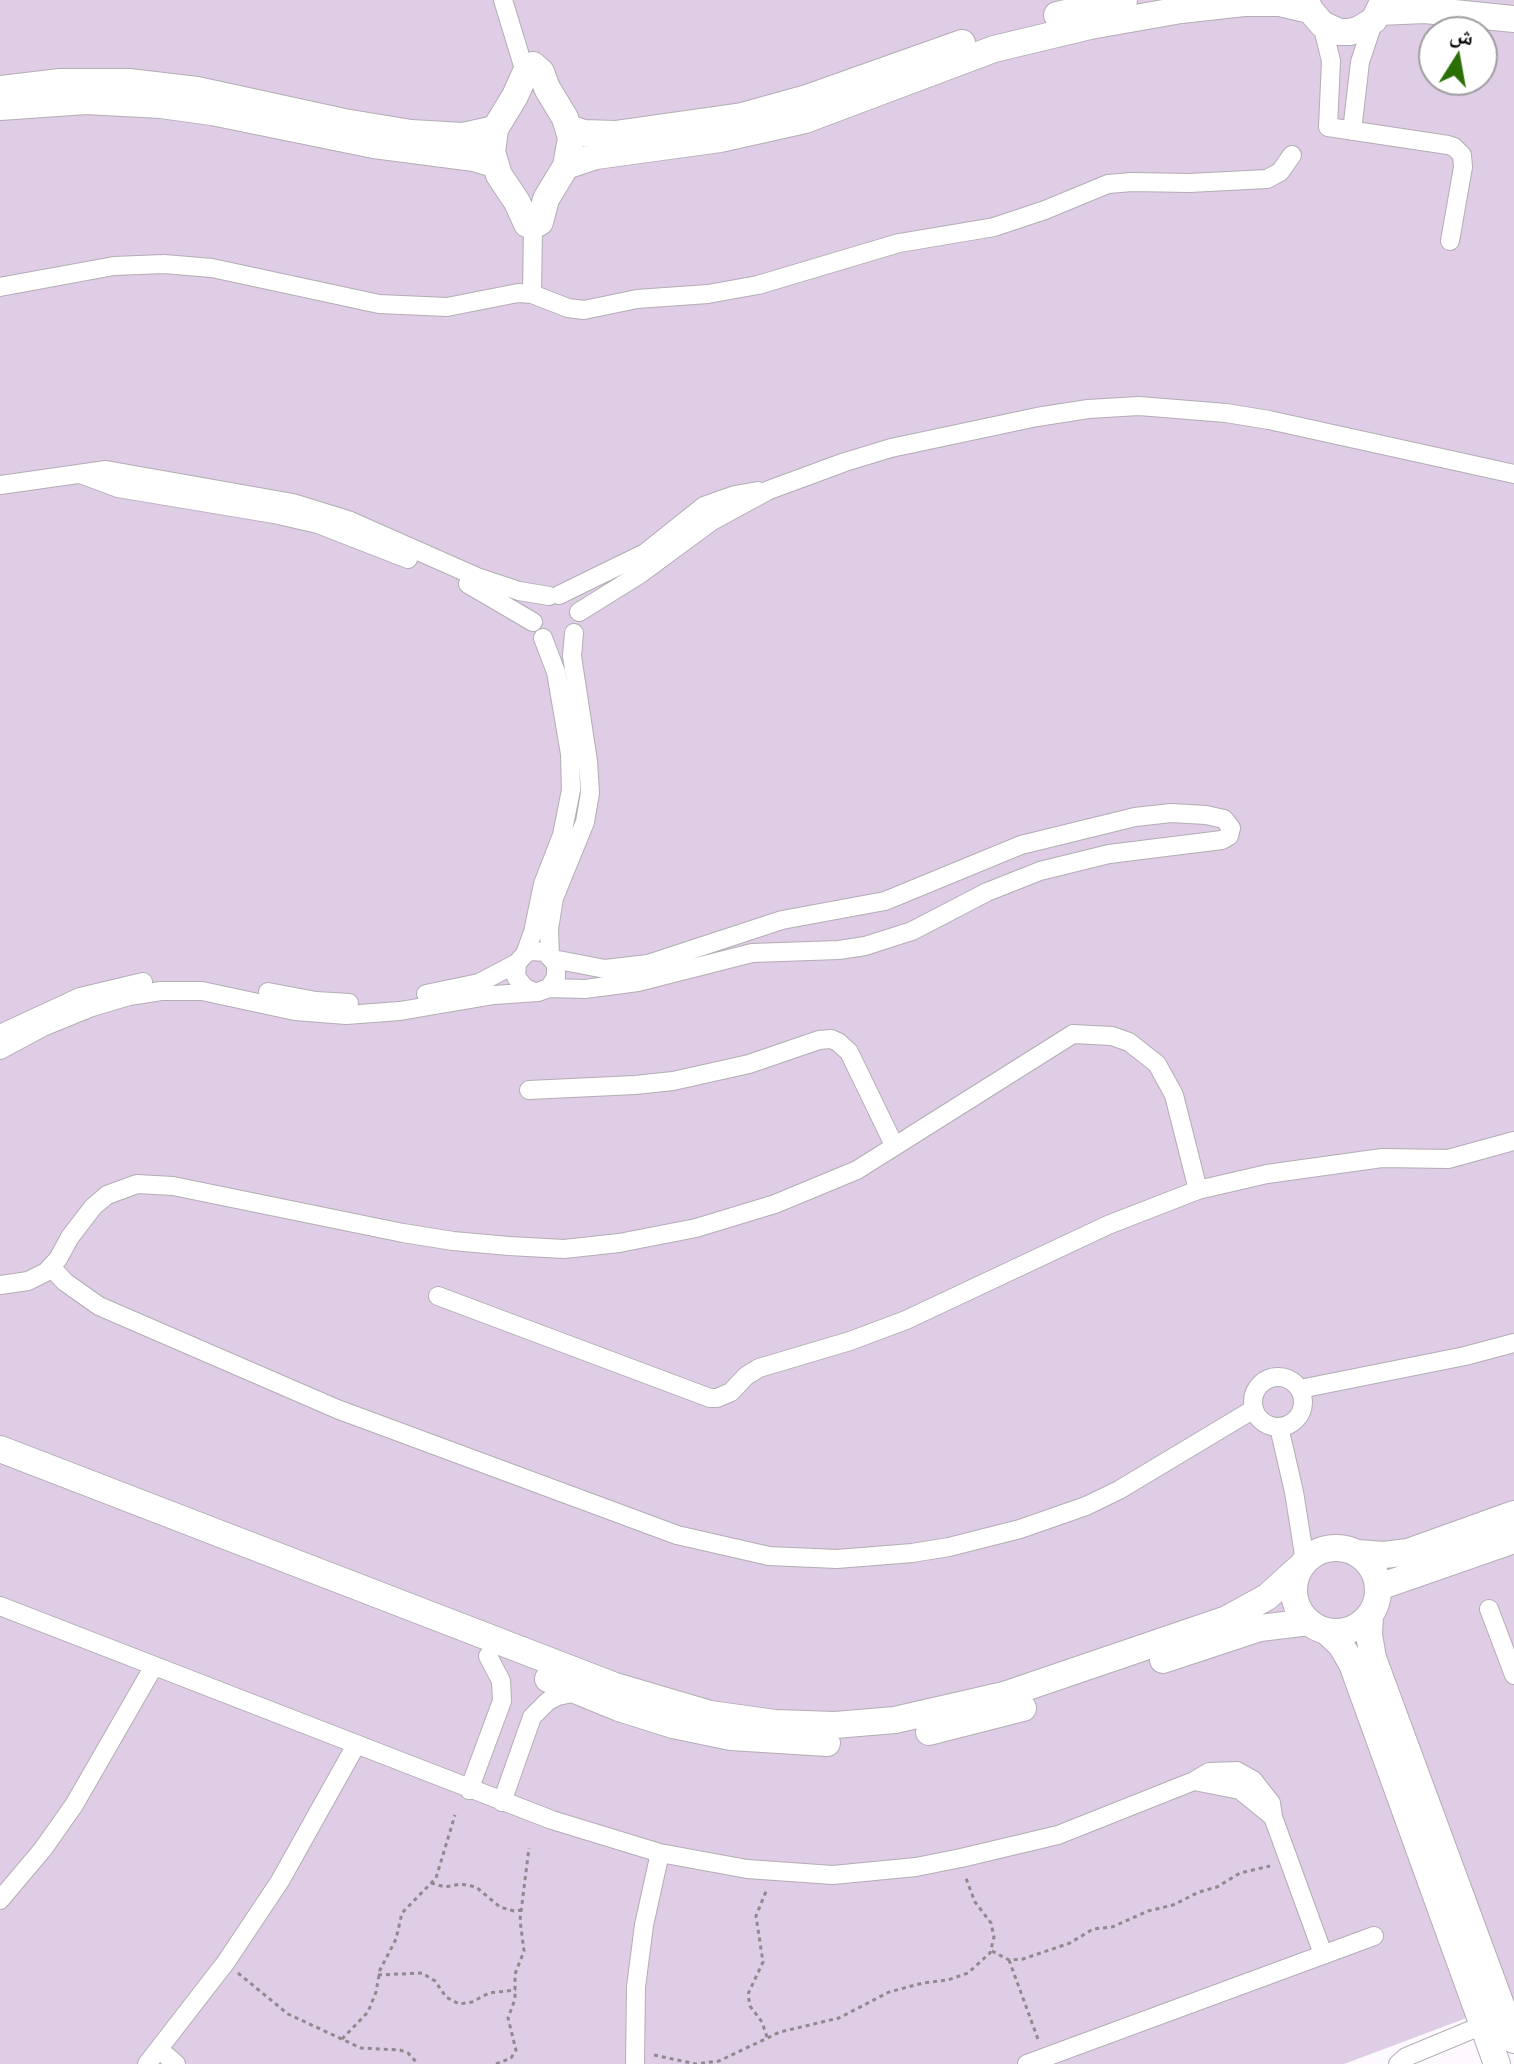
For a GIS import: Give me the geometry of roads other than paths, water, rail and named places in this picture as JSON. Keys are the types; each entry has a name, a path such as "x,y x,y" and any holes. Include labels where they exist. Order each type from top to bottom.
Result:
{"street":[{"path":"503,0 525,72"},
{"path":"569,128 600,134 627,133 742,116 807,98 1001,31 1124,0"},
{"path":"566,166 596,156 720,139 791,123 846,106 994,49 1090,26 1181,10 1244,3 1280,3 1313,12 1339,32 1349,32 1366,26 1379,10"},
{"path":"1379,10 1425,10 1514,19"},
{"path":"1352,131 1362,49 1379,10"},
{"path":"1313,12 1331,61 1328,127 1448,145 1459,150 1463,161 1450,241"},
{"path":"533,65 538,67 569,128 571,146 566,166 546,199 540,222 533,226 527,224 494,164 492,152 495,129 525,72 533,65"},
{"path":"0,89 60,82 129,82 197,90 344,122 411,133 463,136 495,129"},
{"path":"0,107 86,101 161,105 212,112 374,145 474,158 494,164"},
{"path":"0,287 114,266 164,264 212,268 344,298 406,307 447,307 504,295 532,294 568,308 584,310 637,299 735,290 899,243 994,227 1108,184 1267,179 1280,172 1292,155"},
{"path":"532,294 533,226"},
{"path":"0,1034 80,997 144,982 214,982 306,999 358,1003 465,987 492,977 521,958 538,950 552,957 605,969 648,964 802,914 852,909 885,901 1021,845 1135,817 1189,813 1224,819 1231,828 1229,836 1222,840 1109,854 1040,871 987,892 912,931 865,946 839,950 762,952 638,982 594,988 525,988 516,977 521,958 533,932 543,884 562,835 571,790 570,754 554,663 538,630 535,609 554,596 769,490 845,462 937,437 1037,417 1139,406 1269,420 1514,474"},
{"path":"0,485 83,475 118,488 318,524 457,574 572,601 580,620 574,633 572,656 590,793 580,835 554,898 549,929 556,977 540,989 400,1011 346,1015 295,1011 202,991 161,991 92,1007 43,1027 0,1050"},
{"path":"579,612 640,574 684,530"},
{"path":"457,574 556,642 574,633"},
{"path":"0,1285 28,1281 51,1267 93,1207 107,1195 137,1184 173,1186 453,1241 564,1249 658,1236 733,1217 857,1170 1054,1043 1073,1034 1103,1034 1129,1042 1144,1051 1167,1079 1174,1095 1198,1190"},
{"path":"529,1090 673,1081 749,1064 819,1040 831,1039 849,1052 894,1145"},
{"path":"438,1296 710,1398 717,1398 731,1392 759,1368 850,1341 906,1320 1118,1221 1198,1190 1267,1174 1382,1158 1448,1159 1514,1141"},
{"path":"51,1267 73,1289 99,1306 337,1409 677,1535 769,1556 837,1559 912,1553 1020,1529 1086,1506 1119,1490 1254,1409"},
{"path":"1300,1389 1465,1356 1514,1343"},
{"path":"1272,1378 1288,1379 1300,1389 1303,1405 1301,1413 1292,1423 1279,1427 1261,1420 1254,1409 1253,1401 1259,1386 1272,1378"},
{"path":"1279,1427 1296,1501 1302,1564 1295,1577 1297,1606 1341,1645 1352,1664 1504,2024"},
{"path":"0,1449 615,1686 710,1714 775,1723 835,1725 895,1720 1031,1687 1227,1619 1267,1597 1321,1550 1349,1549 1358,1553 1384,1555 1408,1552 1514,1514"},
{"path":"0,1467 645,1717 731,1737 793,1742 859,1741 926,1732 999,1715 1260,1628 1317,1626 1346,1631 1355,1628 1375,1607 1379,1587 1372,1568 1358,1553"},
{"path":"1379,1587 1514,1540"},
{"path":"0,1606 469,1790 602,1837 702,1862 777,1872 833,1875 875,1872 961,1858 1058,1835 1194,1781 1240,1790 1273,1817 1323,1954"},
{"path":"1489,1609 1513,1668"},
{"path":"1370,1615 1373,1658 1504,2024 1497,2064"},
{"path":"469,1790 502,1701 501,1681 488,1656"},
{"path":"0,1900 43,1849 74,1805 154,1666"},
{"path":"502,1802 532,1717 539,1708 558,1696 580,1692"},
{"path":"176,2064 154,2057 226,1962 280,1881 356,1745"},
{"path":"635,2057 636,1987 644,1925 660,1853"},
{"path":"1036,2061 1374,1936"},
{"path":"1398,2064 1406,2057 1504,2024"}]}
